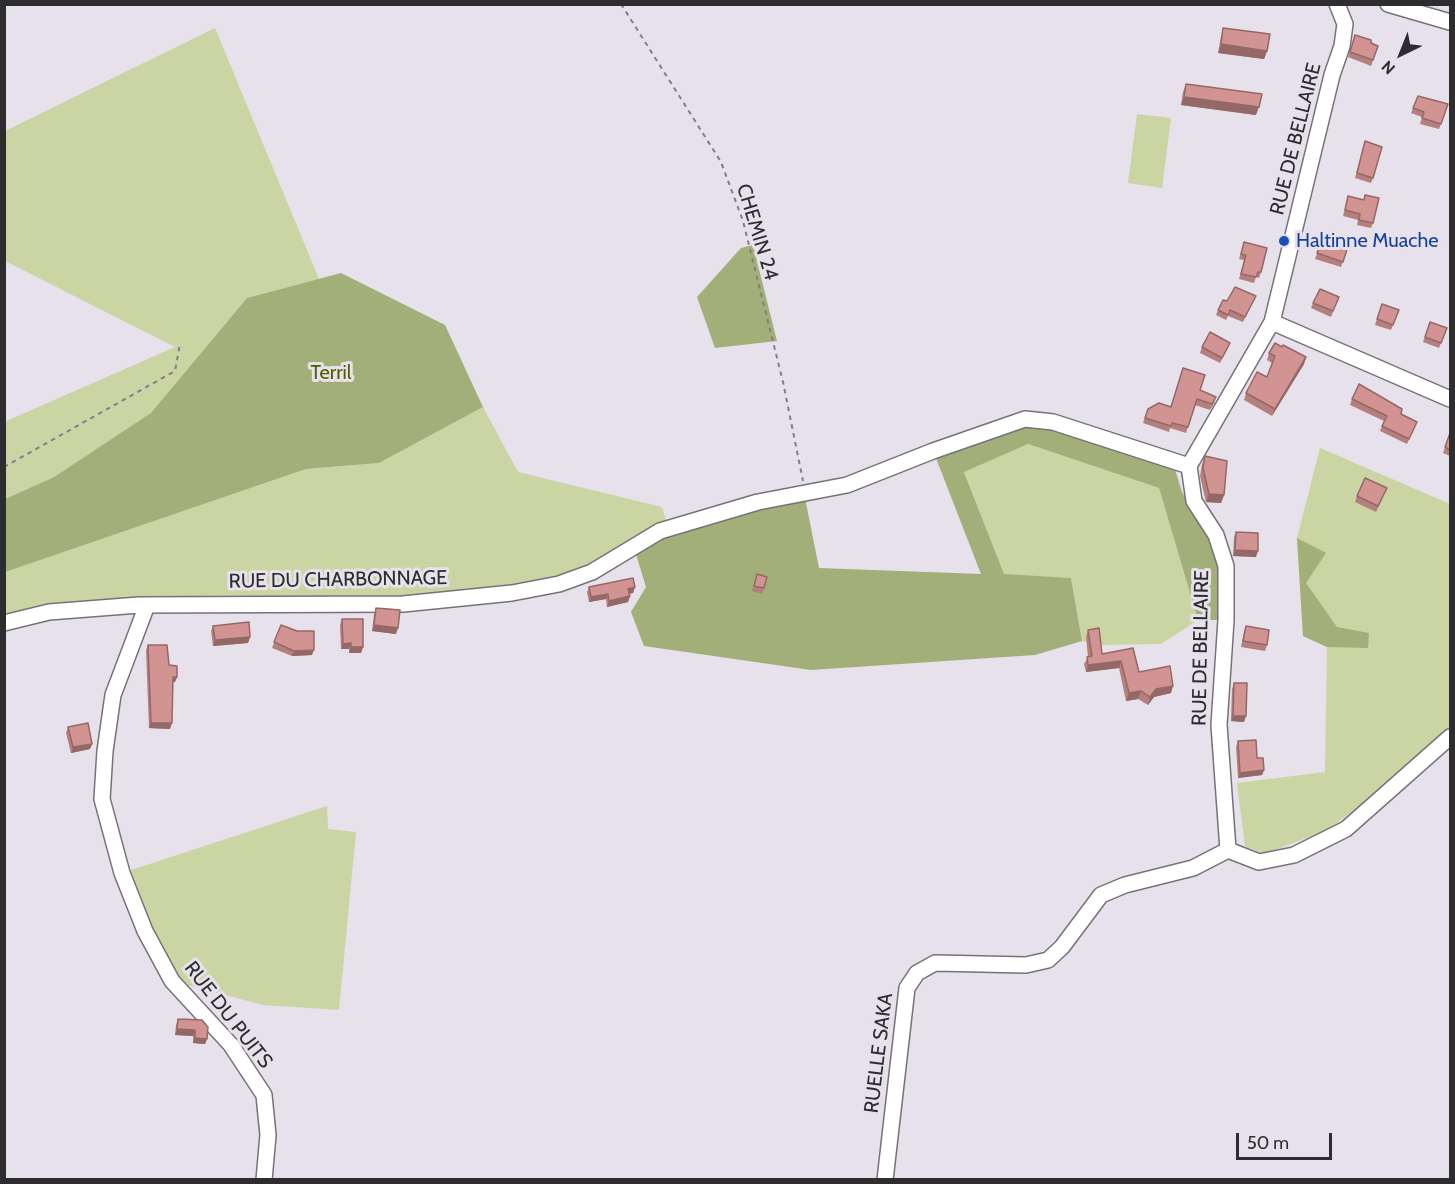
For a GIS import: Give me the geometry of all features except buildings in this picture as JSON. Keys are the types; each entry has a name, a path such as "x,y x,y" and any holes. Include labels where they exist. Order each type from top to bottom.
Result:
{"street":[{"name":"RUE DE BELLAIRE","path":"1228,850 1219,725 1226,620 1226,566 1216,535 1194,501 1189,466 1272,322 1332,75 1342,46 1345,24 1337,4"},
{"path":"1388,4 1450,22"},
{"path":"1272,322 1450,399"},
{"name":"RUE DU CHARBONNAGE","path":"4,623 49,612 147,605 403,603 512,593 559,584 592,572 660,531 758,502 847,485 1002,425 1025,419 1053,422 1189,466"},
{"name":"RUE DU PUITS","path":"147,605 113,695 105,751 102,799 122,873 145,931 172,981 231,1045 264,1095 268,1135 264,1179"},
{"path":"1228,850 1259,862 1294,855 1346,829 1450,736"},
{"name":"RUELLE SAKA","path":"885,1179 907,988 917,973 935,963 1026,965 1048,960 1062,947 1101,896 1125,885 1193,868 1228,850"}],"path":[{"name":"CHEMIN 24","path":"621,4 721,162 743,221 783,382 805,493"},
{"path":"4,467 175,371 180,344"}],"green space":[{"path":"215,28 319,279 247,298 152,413 54,477 5,499 4,422 175,347 5,261 5,131"},
{"path":"1137,114 1171,118 1162,188 1128,183"},
{"path":"753,245 777,341 715,348 697,297 741,248"},
{"name":"Terril","path":"341,273 445,325 483,407 379,463 306,469 5,572 5,499 54,477 151,413 247,298"},
{"path":"483,407 518,472 662,507 669,529 592,572 512,593 139,605 5,622 4,572 306,469 379,463"},
{"path":"1025,424 1057,426 1173,463 1182,492 1226,566 1226,620 1198,620 1159,488 1028,444 964,472 1004,574 1071,578 1082,641 1035,655 811,670 644,646 631,612 646,587 635,551 668,534 757,506 805,498 819,568 981,574 934,453"},
{"path":"1028,444 1159,488 1198,620 1161,644 1101,645 1082,641 1071,578 1004,575 964,471"},
{"path":"1320,448 1450,504 1450,730 1400,776 1327,830 1265,854 1245,846 1237,783 1325,772 1327,647 1303,636 1297,538"},
{"path":"1297,538 1326,553 1306,583 1337,627 1369,633 1368,648 1327,647 1303,636"},
{"path":"327,806 328,829 356,832 339,1010 263,1005 172,981 122,873"}],"place":[{"name":"Haltinne Muache","path":"1284,241"}]}
